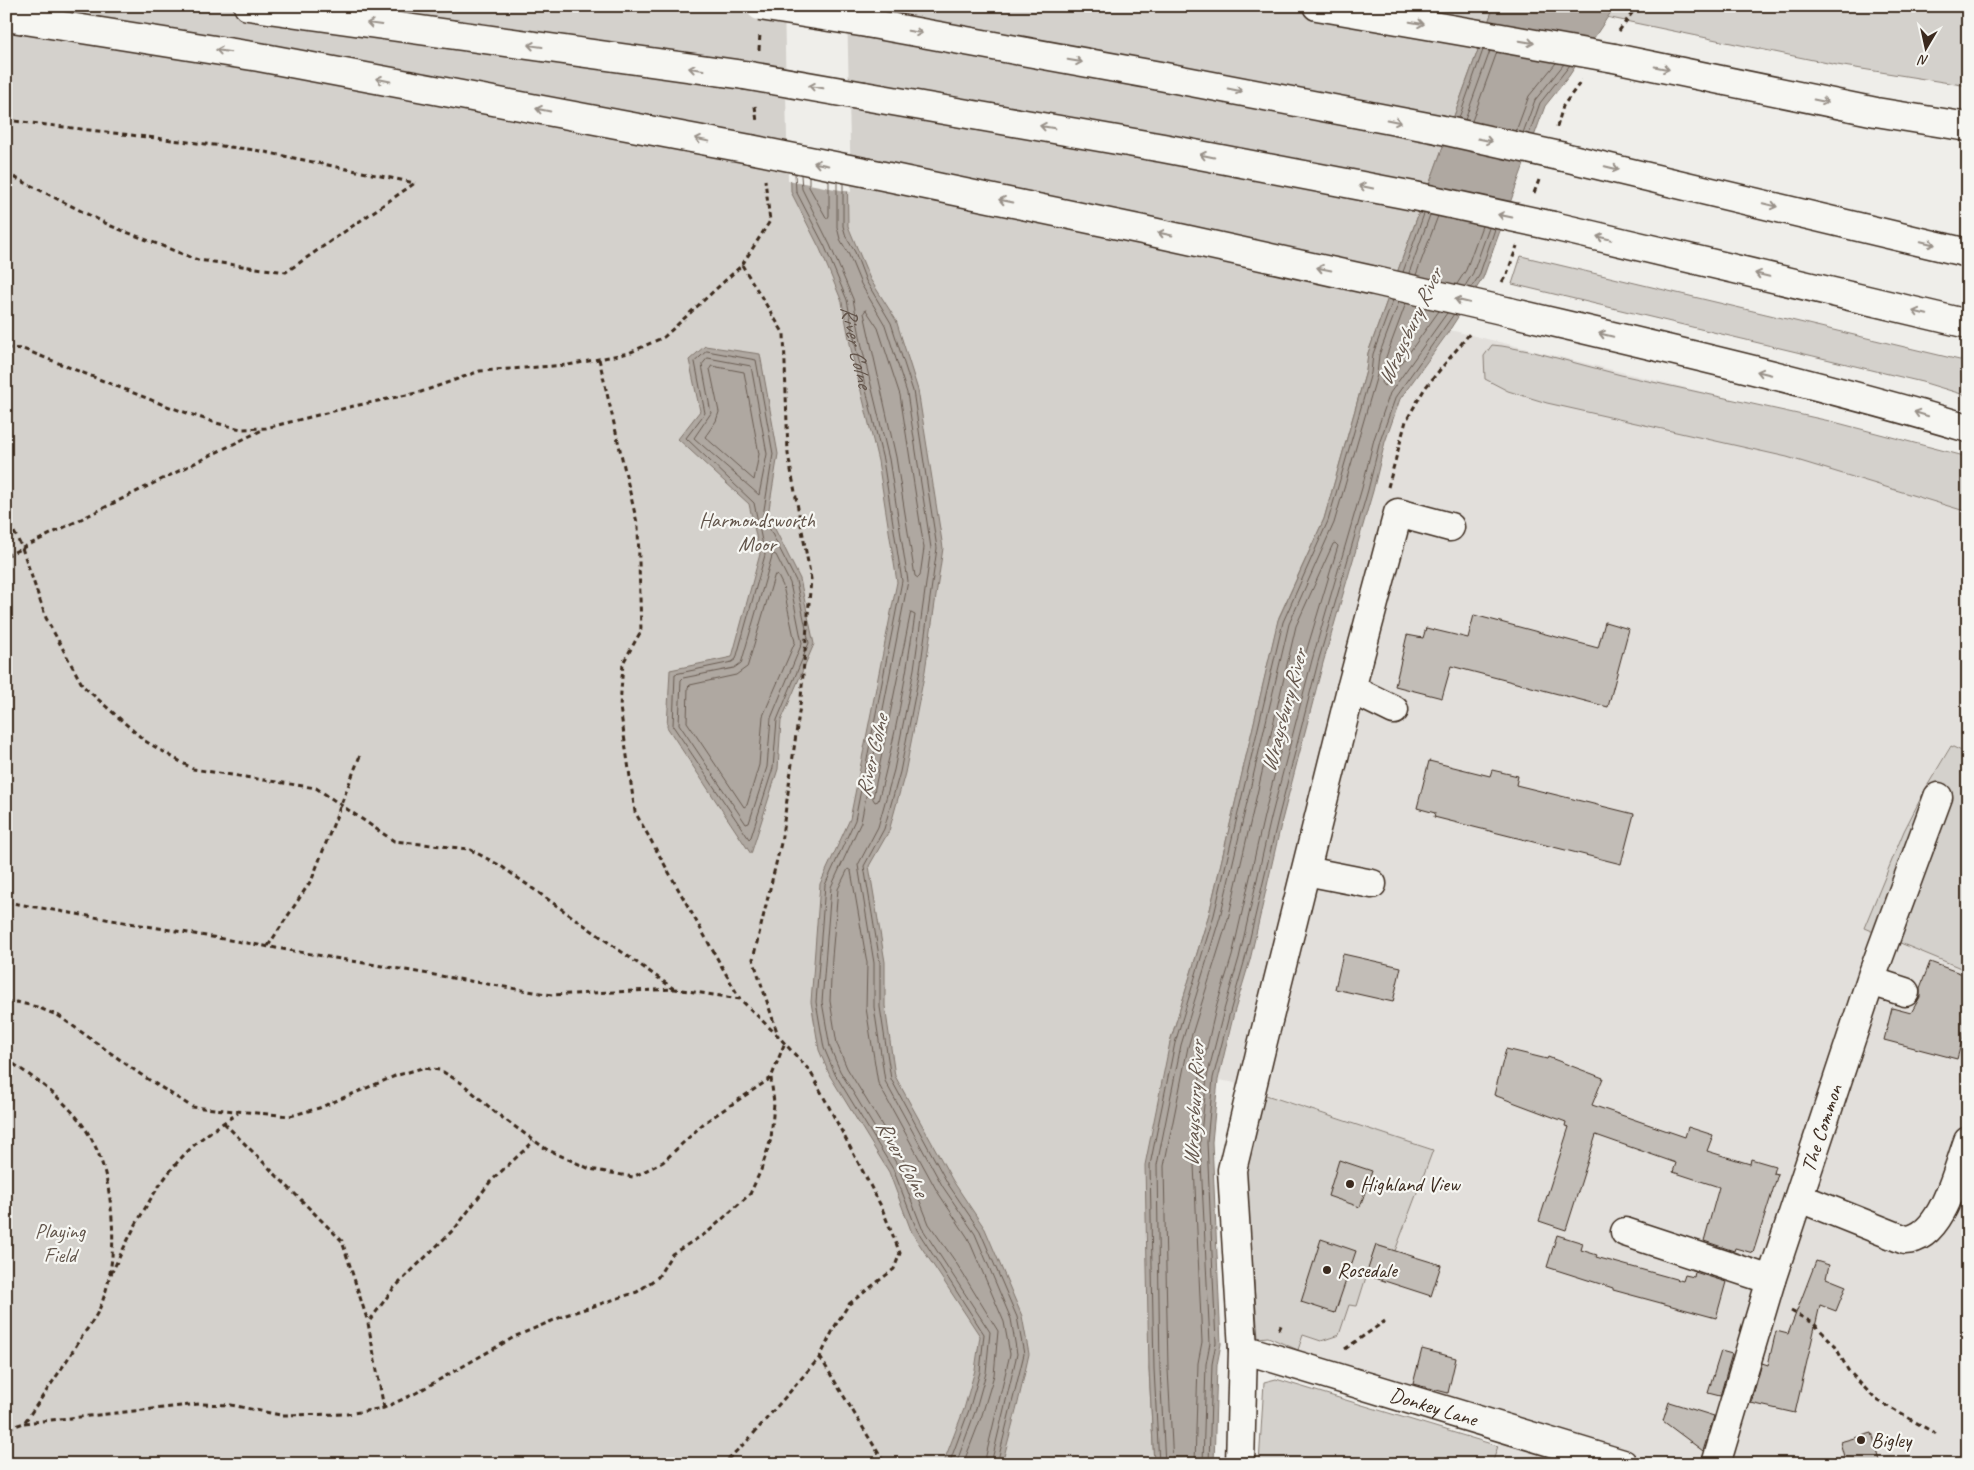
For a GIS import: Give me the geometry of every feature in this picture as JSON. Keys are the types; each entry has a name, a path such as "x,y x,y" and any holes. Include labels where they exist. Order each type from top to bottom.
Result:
{"main road":[{"path":"248,6 749,87 864,96 1163,148 1414,196 1553,226 1968,324"},
{"path":"1318,6 1479,34 1614,47 1876,112 1968,127"},
{"path":"760,16 867,23 1438,129 1559,145 1968,253"},
{"path":"6,17 754,138 869,174 1143,230 1371,280 1504,301 1731,365 1911,411 1968,428"},
{"path":"1240,1464 1244,1350 1232,1170 1262,1041 1398,512 1450,528"},
{"path":"1351,689 1394,710"},
{"name":"The Common","path":"1716,1464 1768,1291 1870,981 1938,797"},
{"path":"1306,870 1372,884"},
{"path":"1870,981 1905,992"},
{"path":"1800,1198 1905,1240 1915,1240 1930,1229 1946,1202 1968,1141"},
{"path":"1625,1232 1768,1291"},
{"name":"Donkey Lane","path":"1244,1350 1623,1464"}],"path":[{"path":"1614,47 1637,6"},
{"path":"758,52 760,16"},
{"path":"1559,145 1564,106 1586,75"},
{"path":"749,87 754,138"},
{"path":"6,120 255,150 415,183 286,272 198,260 111,226 6,173"},
{"path":"1532,199 1542,171"},
{"path":"6,348 22,349 164,405 216,423 241,429 266,428 354,406 421,392 480,371 568,364 629,353 664,337 742,264 770,221 764,174"},
{"path":"1504,301 1507,274 1517,246"},
{"path":"742,264 784,334 788,454 811,579 801,698 781,843 753,959 778,1036"},
{"path":"1386,495 1406,421 1426,388 1475,327"},
{"path":"600,359 638,527 641,631 623,663 620,707 635,812 740,999 785,1042 810,1071 881,1206 900,1253 894,1269 849,1304 835,1326 820,1357 748,1440 720,1464"},
{"path":"6,556 266,428"},
{"path":"6,516 22,548 46,618 83,686 145,741 193,769 316,788 394,841 469,850 501,866 675,989"},
{"path":"268,946 312,880 361,754"},
{"path":"6,902 552,994 675,989 740,999"},
{"path":"6,1003 17,1002 60,1016 140,1074 192,1107 290,1116 319,1108 395,1076 422,1068 440,1070 463,1084 496,1113 546,1149 590,1169 633,1177 663,1162 704,1123 771,1078"},
{"path":"6,1428 24,1424 199,1404 231,1405 280,1415 347,1414 384,1408 416,1393 516,1336 566,1315 637,1292 658,1277 672,1254 708,1232 750,1194 761,1170 771,1139 774,1103 771,1078 785,1042"},
{"path":"6,1059 50,1090 74,1112 85,1127 99,1154 108,1178 111,1201 113,1252 110,1277"},
{"path":"24,1424 100,1306 110,1277 135,1227 172,1170 199,1141 238,1112"},
{"path":"224,1123 342,1241 368,1323 384,1408"},
{"path":"368,1323 393,1289 457,1226 490,1182 534,1141"},
{"path":"1768,1291 1782,1306 1813,1323 1834,1344 1848,1370 1875,1399 1938,1435"},
{"path":"1345,1350 1385,1321"},
{"path":"820,1357 885,1464"}],"shaded area":[{"path":"1450,330 1968,457 1968,754 1950,746 1927,786 1894,939 1968,971 1968,1464 1492,1464 1504,1423 1296,1361 1303,1335 1321,1341 1339,1335 1349,1304 1357,1306 1376,1245 1395,1251 1432,1150 1231,1082 1218,1080 1234,1013 1250,960 1282,820 1323,663 1373,491 1385,442 1400,399"}],"green space":[{"name":"Harmondsworth Moor","path":"6,6 1494,6 1368,353 1366,371 1324,519 1279,617 1209,914 1170,1042 1149,1369 1154,1464 6,1464"},
{"path":"1553,6 1968,6 1968,86 1837,65"},
{"path":"1521,256 1968,362 1968,396 1922,382 1512,284"},
{"path":"1492,345 1534,352 1621,375 1834,422 1968,457 1968,512 1787,457 1547,403 1508,391 1485,379 1484,356"},
{"path":"1951,746 1968,754 1968,971 1864,928 1904,831 1926,788"},
{"path":"1263,1094 1433,1150 1395,1251 1376,1245 1357,1306 1349,1305 1339,1335 1321,1341 1303,1335 1298,1350 1268,1337 1258,1338 1246,1173"},
{"path":"1276,1379 1498,1446 1492,1464 1259,1464 1264,1382"}],"water":[{"name":"River Colne","path":"787,6 845,6 848,226 870,279 896,320 918,390 943,548 925,671 905,773 889,831 869,866 885,962 885,1006 895,1076 953,1181 985,1229 1022,1316 1029,1354 1002,1464 944,1464 964,1409 975,1370 980,1336 912,1233 889,1172 830,1076 819,1050 811,1002 820,884 850,819 897,582 878,461 852,354 842,302 820,249 791,192"},
{"name":"Wraysbury River","path":"1494,6 1615,6 1569,76 1545,106 1483,278 1447,334 1400,399 1385,442 1373,491 1323,663 1282,820 1250,960 1234,1013 1218,1080 1212,1142 1221,1344 1217,1365 1214,1464 1154,1464 1149,1369 1145,1165 1170,1042 1209,914 1278,620 1324,519 1366,371 1368,353"},
{"path":"705,346 760,354 778,454 768,515 800,579 814,644 781,721 778,769 751,854 667,727 670,670 732,657 760,554 749,504 678,439 700,411 689,360"}],"pier":[{"path":"784,6 847,6 851,192 788,180"}],"building":[{"path":"1474,615 1598,648 1605,622 1629,629 1608,707 1451,666 1442,698 1395,686 1407,635 1423,638 1426,628 1468,638"},
{"path":"1429,761 1490,776 1492,770 1518,776 1516,785 1634,814 1621,864 1434,817 1435,813 1417,808"},
{"path":"1343,954 1401,967 1393,1002 1335,989"},
{"path":"1930,962 1968,976 1968,1019 1957,1059 1884,1040 1892,1008 1911,1013 1920,997 1920,988"},
{"path":"1506,1049 1547,1059 1548,1057 1603,1078 1592,1105 1685,1137 1688,1127 1713,1135 1707,1151 1750,1164 1751,1159 1775,1166 1773,1173 1778,1174 1753,1253 1735,1248 1734,1251 1704,1241 1719,1187 1673,1172 1676,1163 1596,1135 1566,1230 1539,1221 1569,1127 1565,1126 1566,1122 1494,1095"},
{"name":"Highland View","path":"1339,1160 1372,1171 1360,1207 1328,1196"},
{"path":"1557,1235 1583,1243 1581,1250 1597,1255 1596,1257 1683,1281 1685,1275 1694,1277 1695,1272 1726,1282 1716,1318 1613,1290 1613,1288 1547,1267"},
{"name":"Rosedale","path":"1321,1239 1356,1251 1335,1313 1301,1302"},
{"path":"1376,1245 1441,1265 1431,1296 1366,1275"},
{"path":"1816,1261 1829,1265 1826,1278 1846,1286 1836,1311 1820,1305 1795,1413 1751,1403 1762,1363 1768,1365 1776,1331 1788,1334"},
{"path":"1422,1349 1456,1358 1448,1393 1413,1384"},
{"path":"1721,1351 1732,1354 1720,1396 1708,1393"},
{"path":"1669,1402 1714,1416 1703,1451 1663,1421"},
{"name":"Bigley","path":"1872,1433 1881,1464 1846,1464 1840,1442"}],"place":[{"name":"Highland View","path":"1350,1184"},
{"name":"Rosedale","path":"1327,1270"},
{"name":"Bigley","path":"1861,1440"}],"park label":[{"name":"Playing Field","path":"60,1243"}]}
